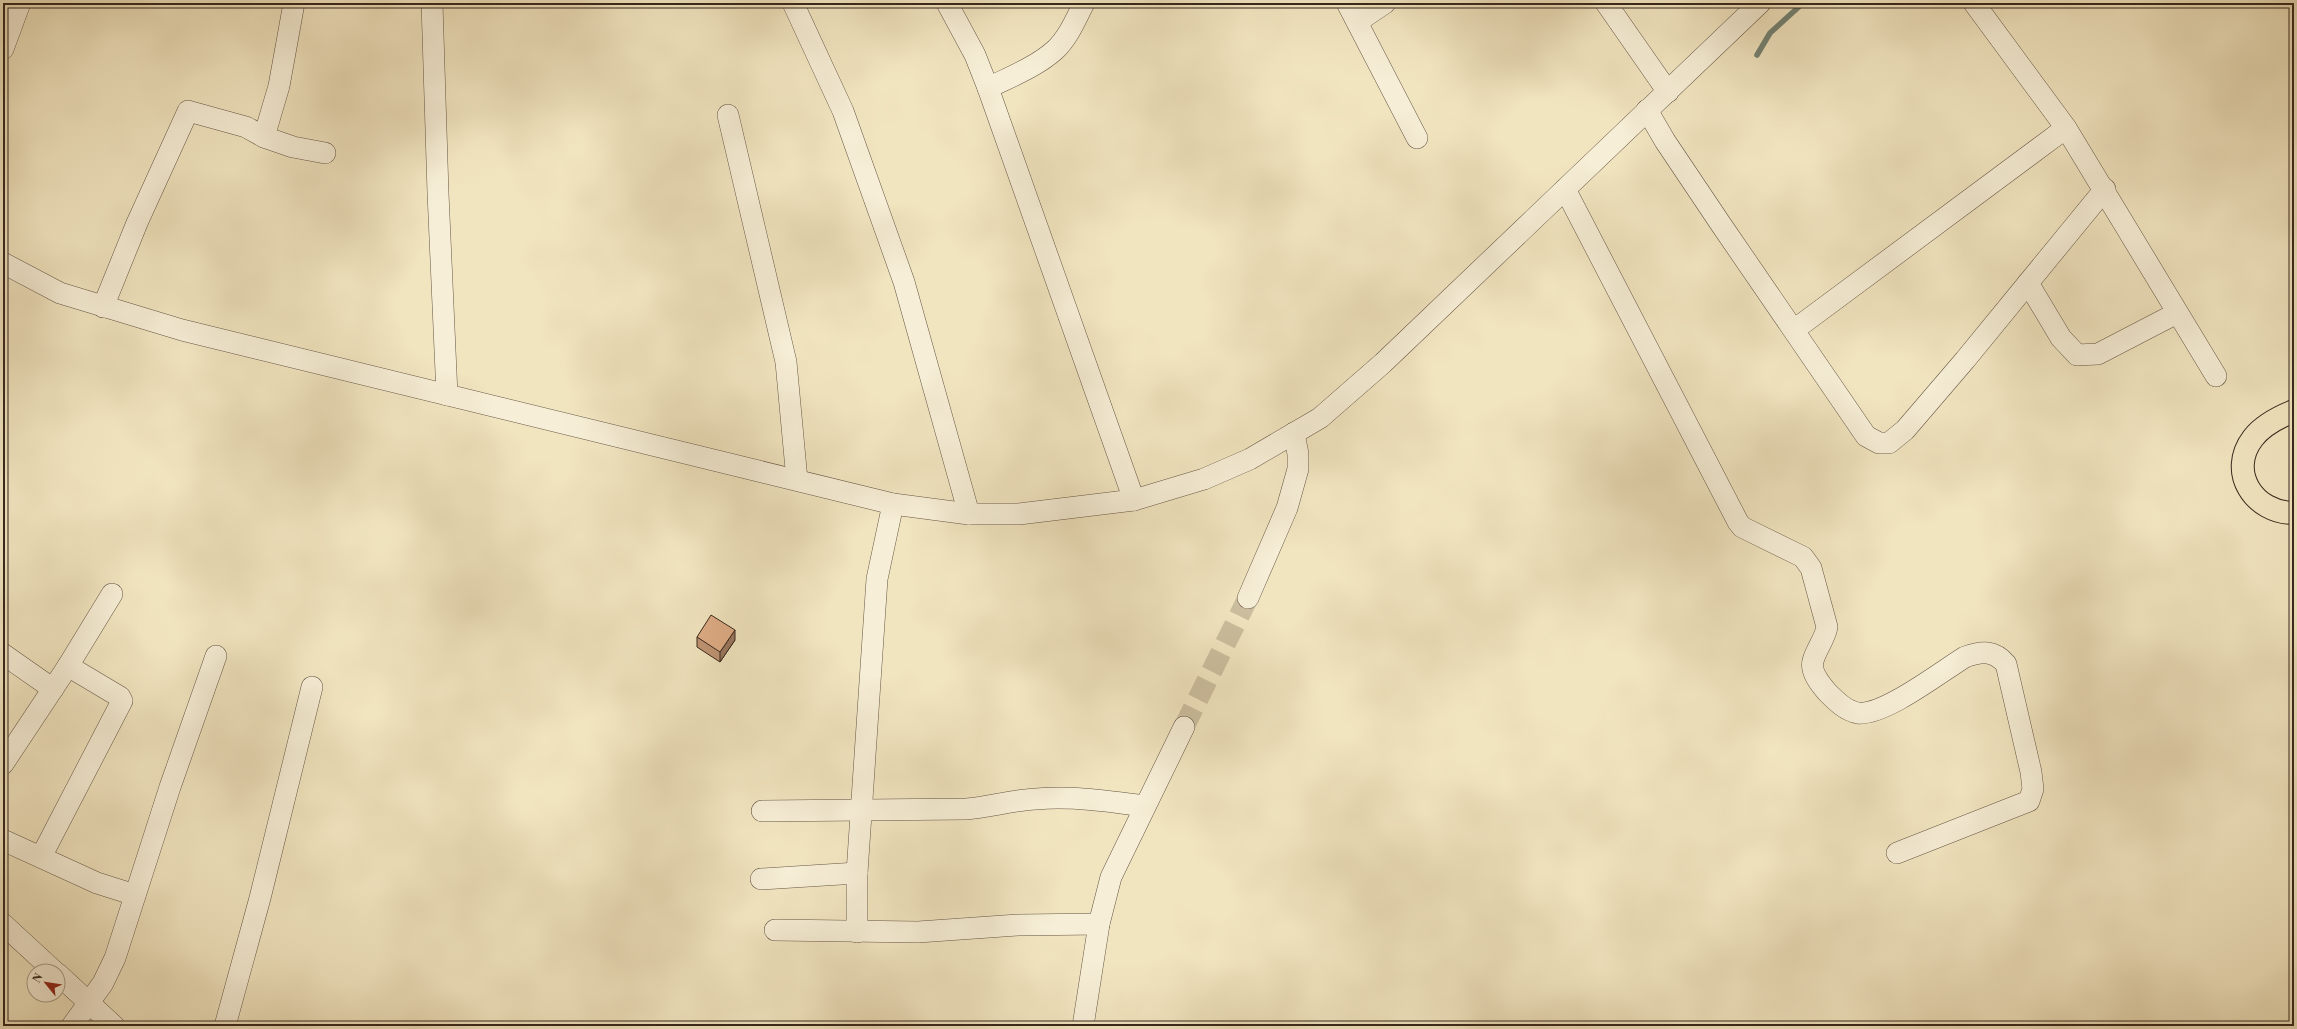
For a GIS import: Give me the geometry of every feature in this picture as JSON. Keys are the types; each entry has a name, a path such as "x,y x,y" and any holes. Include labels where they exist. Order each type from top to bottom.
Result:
{"main road":[{"path":"2294,410 2277,418 2254,437 2244,457 2243,472 2248,488 2260,503 2275,511 2294,513"}],"street":[{"path":"3,49 20,3"},
{"path":"264,137 279,86 294,3"},
{"path":"432,3 438,193 447,395"},
{"path":"792,3 843,111 904,282 969,514"},
{"path":"947,3 975,55 988,88 1134,500"},
{"path":"988,88 1038,63 1056,50 1074,24 1084,3"},
{"path":"1347,3 1417,138"},
{"path":"1357,22 1384,3"},
{"path":"1606,3 1668,92"},
{"path":"3,263 60,293 204,336 893,504 969,514 1019,514 1134,500 1210,476 1250,459 1320,418 1350,393 1760,3"},
{"path":"1974,3 2066,128 2105,188 2177,313 2216,376"},
{"path":"1647,110 1678,161 1866,436 1879,443 1889,443 1905,430 1965,360 2105,188"},
{"path":"103,307 137,223 188,111 246,127 264,137 293,147 325,153"},
{"path":"728,115 786,362 797,480"},
{"path":"1794,330 2066,128"},
{"path":"1565,189 1738,522 1742,527 1803,557 1811,568 1828,627 1813,661 1815,673 1821,685 1844,707 1859,713 1886,707 1965,656 1986,651 1998,655 2006,664 2031,772 2033,789 2029,801 1897,853"},
{"path":"2028,283 2061,338 2077,355 2098,354 2177,313"},
{"path":"1248,598 1287,508 1298,469 1298,454 1294,433"},
{"path":"856,932 857,874 877,578 893,504"},
{"path":"3,764 68,666 112,594"},
{"path":"3,654 53,689"},
{"path":"72,1026 103,983 114,958 216,656"},
{"path":"41,857 122,701 120,697 68,666"},
{"path":"225,1026 260,898 312,687"},
{"path":"1083,1026 1099,924 1111,877 1144,806 1184,727"},
{"path":"762,811 989,808 1034,799 1060,798 1144,806"},
{"path":"3,840 97,883 135,895"},
{"path":"761,879 857,874"},
{"path":"3,924 45,963"},
{"path":"775,930 918,932 1018,925 1099,924"},
{"path":"66,981 114,1026"}],"building":[{"path":"711,615 735,630 720,652 697,637"}],"waterway":[{"path":"1757,55 1770,33 1803,3"}],"tunnel":[{"path":"1184,727 1248,598"}]}
